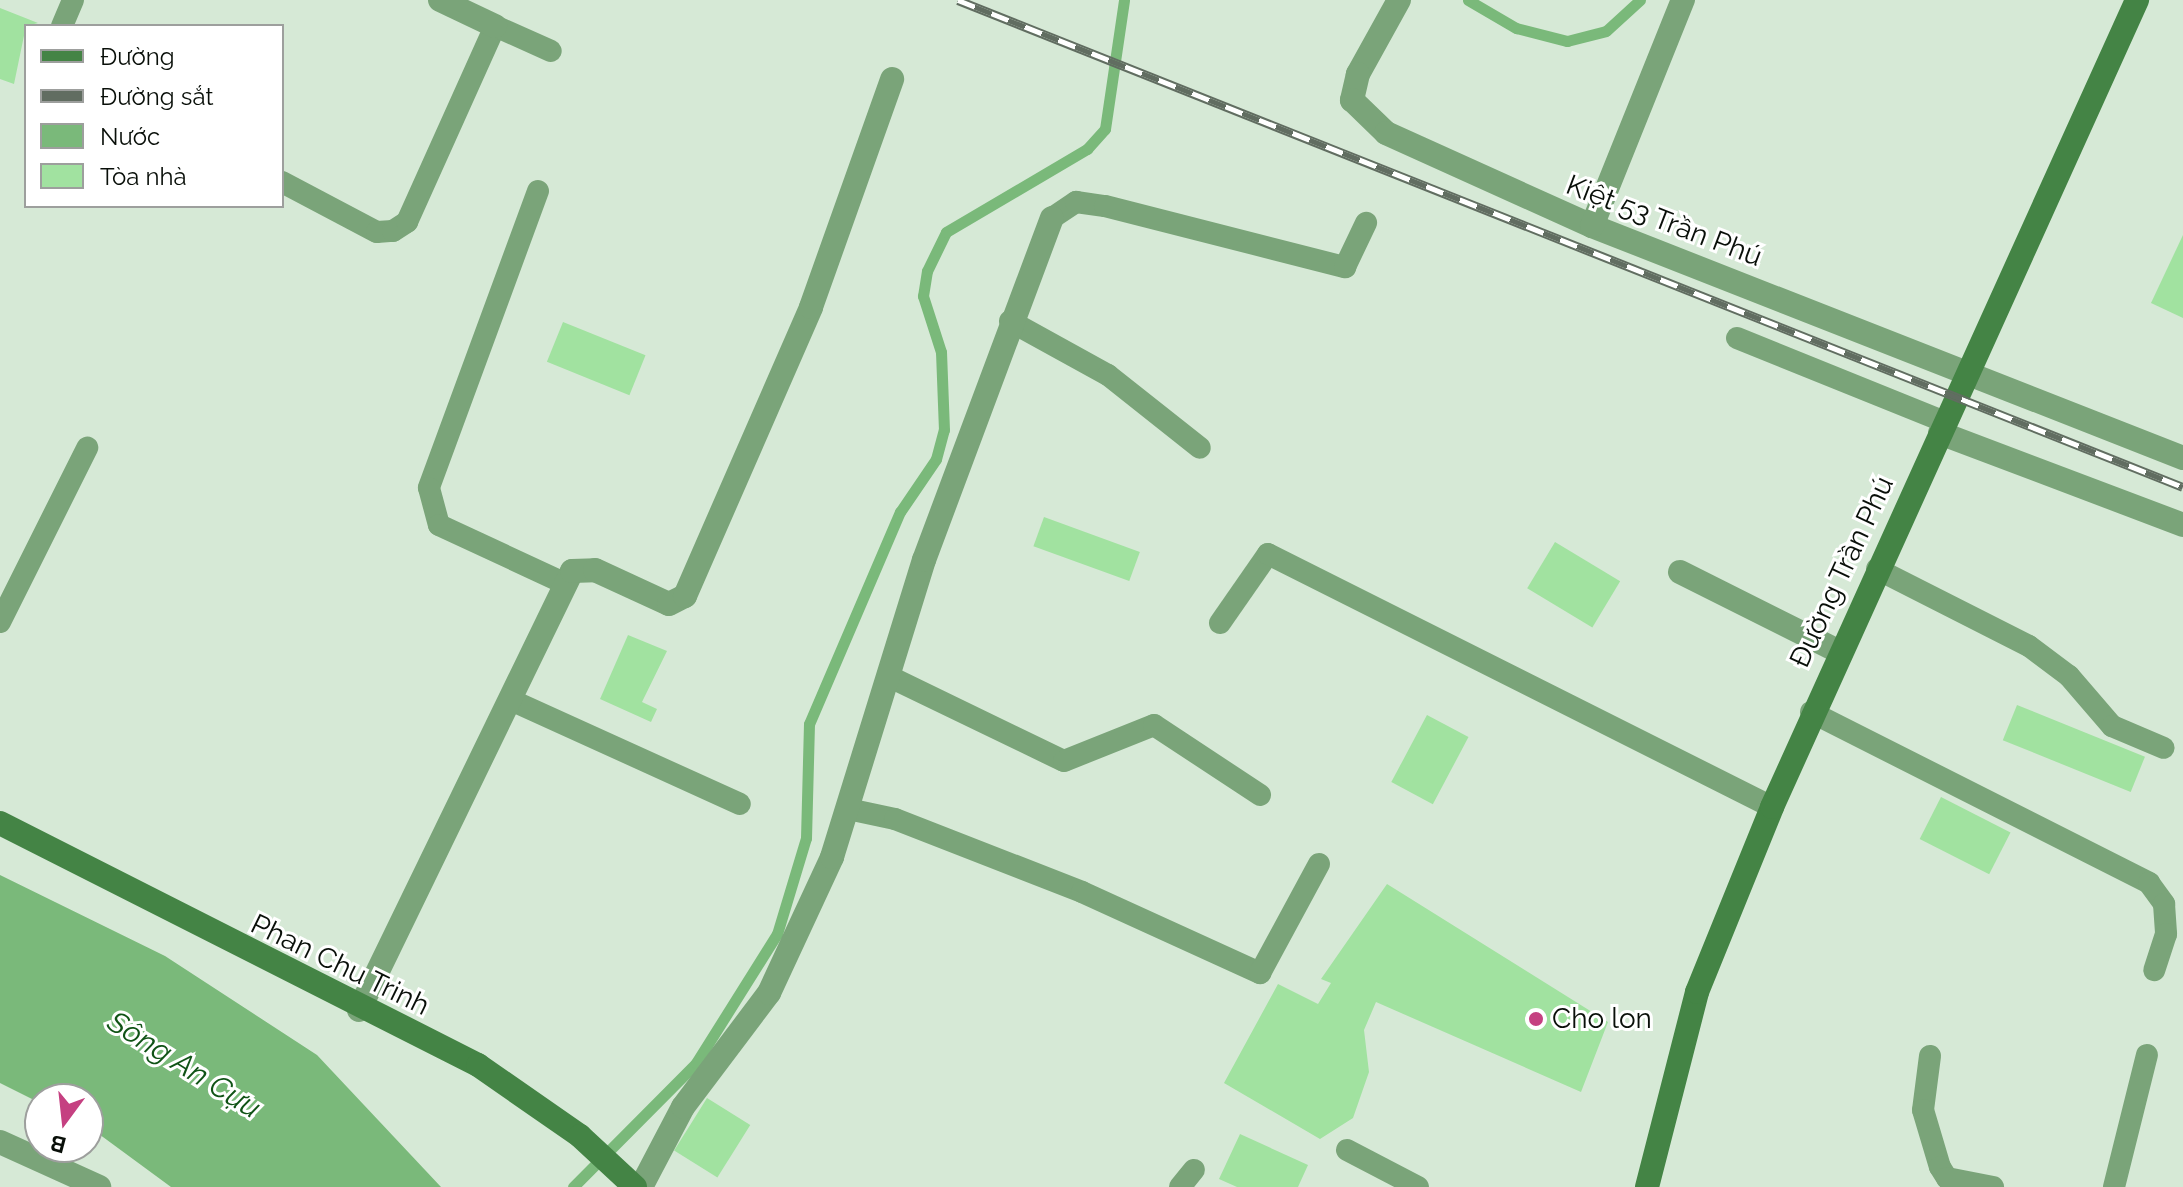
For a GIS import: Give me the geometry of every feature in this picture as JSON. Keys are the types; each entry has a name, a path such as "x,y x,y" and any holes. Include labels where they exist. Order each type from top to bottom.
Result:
{"street":[{"path":"440,0 495,26"},
{"name":"Kiệt 53 Trần Phú","path":"1399,0 1358,74 1352,100 1386,133 1448,166 1592,226 1970,371 2183,458"},
{"path":"1592,226 1683,0"},
{"name":"Đường Trần Phú","path":"1647,1187 1697,992 1811,712 1970,371 2137,0"},
{"path":"359,1010 513,701 572,571 584,568 669,604 685,596 811,307 892,79"},
{"path":"635,1185 683,1107 769,993 848,809 888,676 1010,321 1052,218"},
{"path":"1942,427 2183,525"},
{"path":"1680,572 1838,651"},
{"name":"Phan Chu Trinh","path":"0,823 359,1010 478,1065 580,1136 635,1185"},
{"path":"0,1142 99,1187"}],"lane":[{"path":"63,24 73,0"},
{"path":"284,183 377,232 407,222 495,26 551,51"},
{"path":"538,191 429,488 439,525 566,584"},
{"path":"1052,218 1076,202 1105,206 1345,267 1366,223"},
{"path":"1010,321 1108,375 1200,448"},
{"path":"1737,338 1942,427"},
{"path":"0,622 87,448"},
{"path":"1220,623 1268,554 1772,807"},
{"path":"1877,569 2029,646 2069,676 2112,726 2164,748"},
{"path":"888,676 1064,761 1154,725 1260,795"},
{"path":"513,701 740,804"},
{"path":"1811,712 2149,883 2164,904 2166,934 2154,970"},
{"path":"848,809 895,819 1082,892 1260,973 1319,864"},
{"path":"2114,1187 2147,1055"},
{"path":"1930,1056 1923,1110 1940,1167 1947,1178 1993,1187"},
{"path":"1347,1150 1418,1187"}],"water":[{"name":"Sông An Cựu","path":"0,875 165,956 317,1055 441,1187 171,1187 104,1138 104,1083 24,1083 24,1095 0,1083"}],"building":[{"path":"0,8 38,23 24,24 14,84 0,79"},
{"path":"2183,235 2183,318 2151,303"},
{"path":"563,322 646,355 629,395 547,362"},
{"path":"1044,517 1140,552 1129,581 1033,546"},
{"path":"1555,542 1620,581 1592,627 1527,588"},
{"path":"628,635 667,651 642,702 657,709 651,722 600,699"},
{"path":"2017,705 2145,757 2131,792 2003,740"},
{"path":"1427,715 1468,737 1433,804 1391,782"},
{"path":"1941,797 2010,832 1989,874 1920,839"},
{"path":"1387,884 1608,1022 1581,1092 1376,1002 1364,1030 1369,1072 1353,1118 1320,1139 1224,1083 1278,984 1318,1004 1331,983 1321,979"},
{"path":"707,1098 750,1125 717,1178 674,1151"},
{"path":"1240,1134 1308,1165 1298,1187 1237,1187 1219,1179"}],"waterway":[{"path":"573,1187 696,1063 777,934 806,838 809,724 900,512 936,459 944,430 941,352 923,296 927,271 946,232 1087,149 1105,129 1124,0"},
{"path":"1468,0 1516,28 1567,41 1606,31 1640,0"}],"railway":[{"path":"958,0 2183,487"}],"place":[{"name":"Cho lon","path":"1536,1019"}]}
